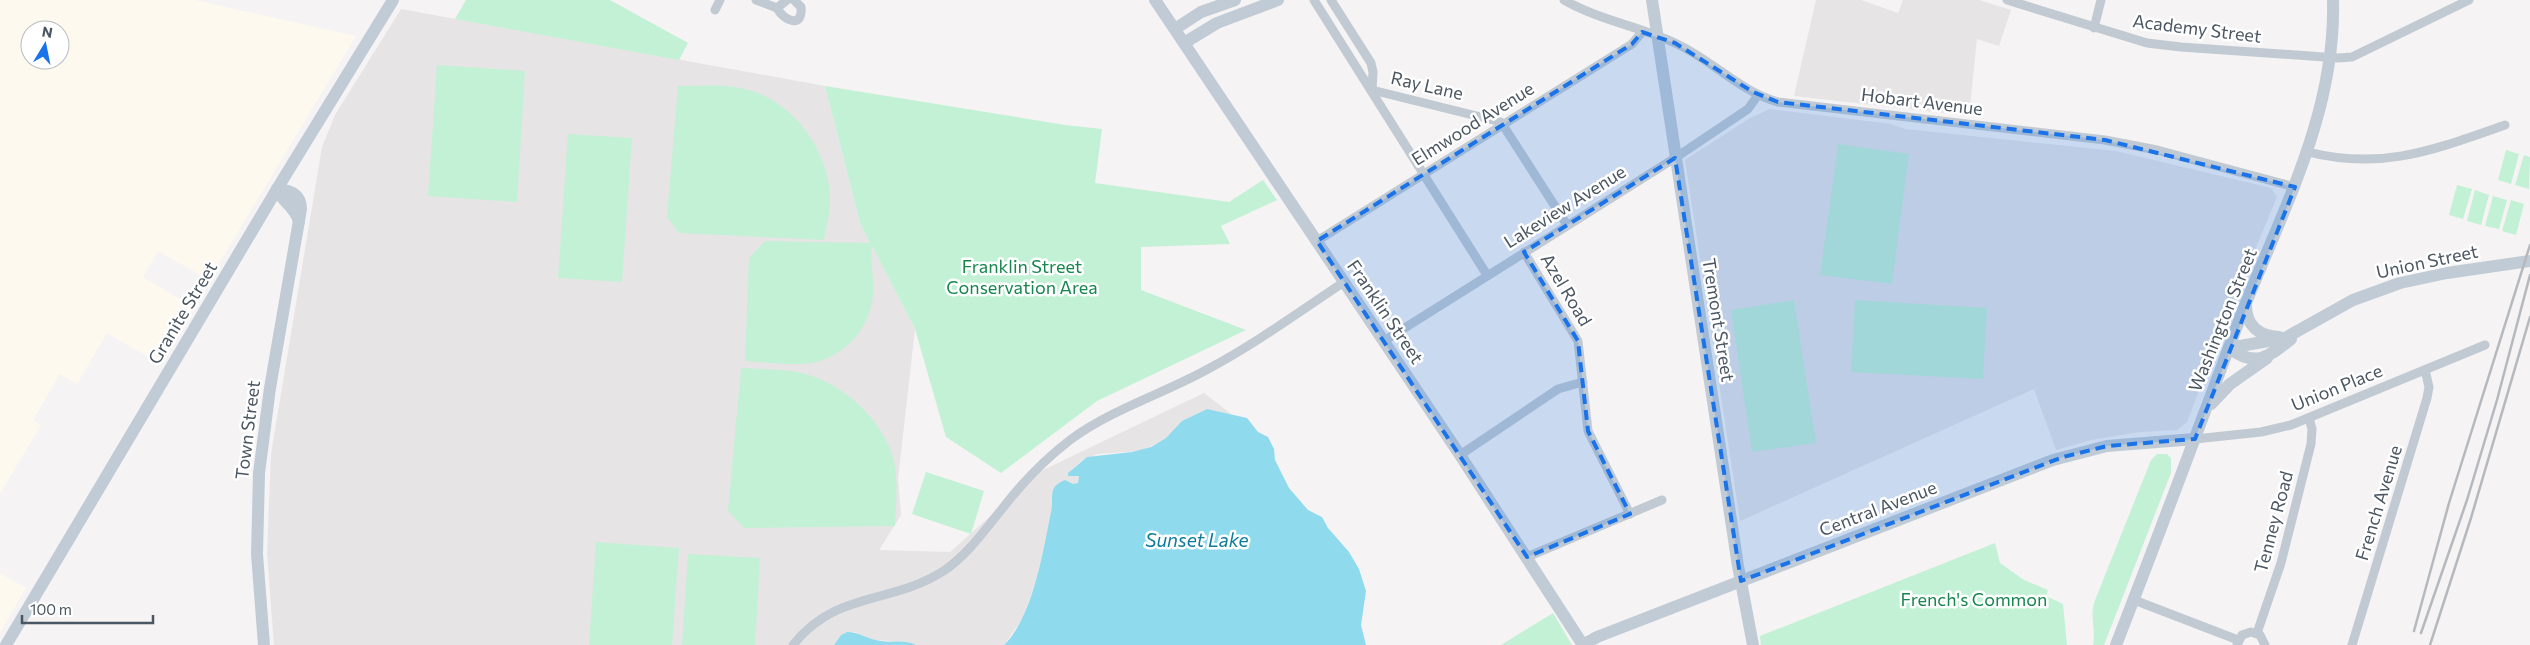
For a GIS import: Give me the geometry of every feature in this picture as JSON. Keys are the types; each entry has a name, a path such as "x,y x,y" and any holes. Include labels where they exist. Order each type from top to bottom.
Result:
{"main road":[{"name":"Granite Street","path":"6,645 277,189 393,0"},
{"name":"Franklin Street","path":"1155,0 1460,455 1583,645"},
{"path":"1175,29 1201,12 1235,0"},
{"name":"Tremont Street","path":"1652,0 1741,581 1753,645"},
{"name":"Washington Street","path":"2116,645 2246,303 2308,152 2320,111 2330,58 2333,0"},
{"path":"1184,44 1217,23 1271,1"},
{"name":"Town Street","path":"264,645 257,554 259,473 270,388 301,204 298,197 292,192 277,189"},
{"name":"Union Street","path":"2229,348 2279,341 2353,300 2393,285 2447,273 2530,261"},
{"path":"2246,303 2248,319 2261,334 2284,336 2309,325"},
{"name":"Union Street","path":"2205,412 2230,384 2270,356 2309,325"},
{"path":"2229,348 2249,358 2270,356"},
{"name":"Central Avenue","path":"1583,645 1741,581 2063,457 2107,446 2195,440"}],"street":[{"path":"714,10 720,0"},
{"path":"756,0 777,8 786,20 796,20 802,10 800,4 794,0"},
{"path":"777,8 788,0"},
{"path":"1314,0 1487,275"},
{"path":"1331,0 1371,63 1373,72 1372,90"},
{"name":"Hobart Avenue","path":"1564,0 1599,17 1681,46 1758,95 1786,103 2108,140 2157,150 2295,187"},
{"name":"Academy Street","path":"2007,0 2138,41 2165,46 2330,58 2352,57 2468,0"},
{"path":"2094,28 2102,0"},
{"name":"Elmwood Avenue","path":"1317,241 1632,44 1642,32"},
{"name":"Ray Lane","path":"1372,90 1496,119 1503,124"},
{"name":"Lakeview Avenue","path":"1384,341 1675,158 1748,109 1758,95"},
{"path":"1503,124 1567,225"},
{"path":"2308,152 2342,158 2385,159 2436,149 2505,125"},
{"name":"Azel Road","path":"1524,252 1578,341 1589,435 1630,514"},
{"path":"793,645 817,621 843,606 907,589 946,569 975,542 1037,468 1072,438 1099,422 1224,360 1344,282"},
{"name":"Union Place","path":"2195,440 2272,430 2309,418 2485,345"},
{"name":"French Avenue","path":"2352,645 2427,398 2429,387 2426,370"},
{"path":"1460,455 1558,390 1583,382"},
{"name":"Tenney Road","path":"2257,633 2281,563 2311,444 2312,429 2309,418"},
{"path":"1527,557 1662,500"},
{"path":"2134,600 2237,643 2246,633 2257,633 2264,639 2265,645"}],"highlighted area":[{"path":"1642,32 1675,43 1753,92 1778,102 2105,140 2295,187 2195,439 2107,446 2063,457 1741,581 1675,158 1524,252 1578,341 1588,431 1630,514 1527,557 1317,241 1632,44"}],"shaded area":[{"path":"0,0 195,0 356,36 209,280 158,251 143,277 193,307 159,363 107,333 77,384 60,374 33,420 41,425 0,494"},
{"path":"1816,0 1861,0 1898,13 1903,0 1979,0 2011,10 1999,46 1977,39 1969,116 1794,96"},
{"path":"401,9 825,86 860,223 915,329 898,479 901,515 879,550 950,552 1041,471 1204,393 1235,417 1207,409 1183,421 1166,438 1140,451 1098,454 1082,460 1070,471 1072,475 1079,476 1078,483 1052,492 1052,509 1038,577 1022,619 1004,645 916,645 908,642 873,640 855,632 847,632 841,635 834,645 274,645 267,554 271,454 322,147 335,115"},
{"path":"1770,109 1891,124 1905,129 2116,151 2271,188 2277,197 2230,310 2187,422 2177,430 2140,432 2091,440 2056,450 2034,389 1740,521 1685,160 1750,118"},
{"path":"0,573 26,588 0,633"}],"green space":[{"path":"466,0 610,0 688,43 679,60 455,19"},
{"path":"437,65 525,71 517,202 428,196"},
{"path":"678,86 717,86 746,89 771,99 798,121 818,151 829,185 830,207 824,240 679,233 667,217"},
{"name":"Franklin Street Conservation Area","path":"825,86 1065,125 1102,129 1095,183 1229,202 1263,180 1277,200 1221,226 1230,244 1141,247 1141,290 1246,330 1097,401 1001,473 946,437 915,329 872,246 873,293 871,304 864,324 851,342 843,349 823,360 804,364 745,361 749,258 765,241 870,243 860,223"},
{"path":"568,134 632,138 622,282 558,278"},
{"path":"1838,144 1909,154 1892,284 1820,275"},
{"path":"2506,150 2519,154 2511,184 2498,180"},
{"path":"2524,155 2530,157 2529,189 2515,185"},
{"path":"2457,185 2472,189 2463,219 2449,215"},
{"path":"2475,190 2489,195 2481,225 2467,221"},
{"path":"2493,196 2507,200 2499,229 2485,226"},
{"path":"2511,200 2524,204 2516,235 2502,231"},
{"path":"1794,300 1816,443 1752,452 1731,310"},
{"path":"1855,300 1987,308 1983,379 1851,372"},
{"path":"741,368 785,370 807,375 838,389 865,411 876,424 892,454 896,480 895,526 744,528 728,511"},
{"path":"2157,454 2167,454 2171,458 2171,473 2104,645 2093,645 2094,603 2151,460"},
{"path":"926,472 984,491 971,534 912,514"},
{"path":"596,542 679,548 672,645 589,645"},
{"name":"French's Common","path":"1995,543 2000,563 2024,580 2048,590 2046,596 2063,604 2067,645 1761,645 1760,636"},
{"path":"688,554 760,558 755,645 682,645"},
{"path":"1553,613 1572,645 1501,645"}],"water":[{"name":"Sunset Lake","path":"1207,409 1247,418 1258,432 1268,437 1274,449 1275,460 1289,488 1308,510 1322,517 1328,528 1349,552 1359,569 1366,591 1361,625 1366,645 1004,645 1014,633 1030,601 1044,546 1052,509 1052,492 1055,487 1065,480 1073,484 1078,483 1079,476 1068,476 1068,473 1087,457 1132,452 1151,447 1166,438 1182,421"},
{"path":"847,632 886,642 908,642 916,645 834,645 841,635"}],"railway":[{"path":"2414,631 2449,503 2530,245"},
{"path":"2421,633 2467,500 2497,400 2530,275"},
{"path":"2430,645 2471,518 2530,317"}]}
